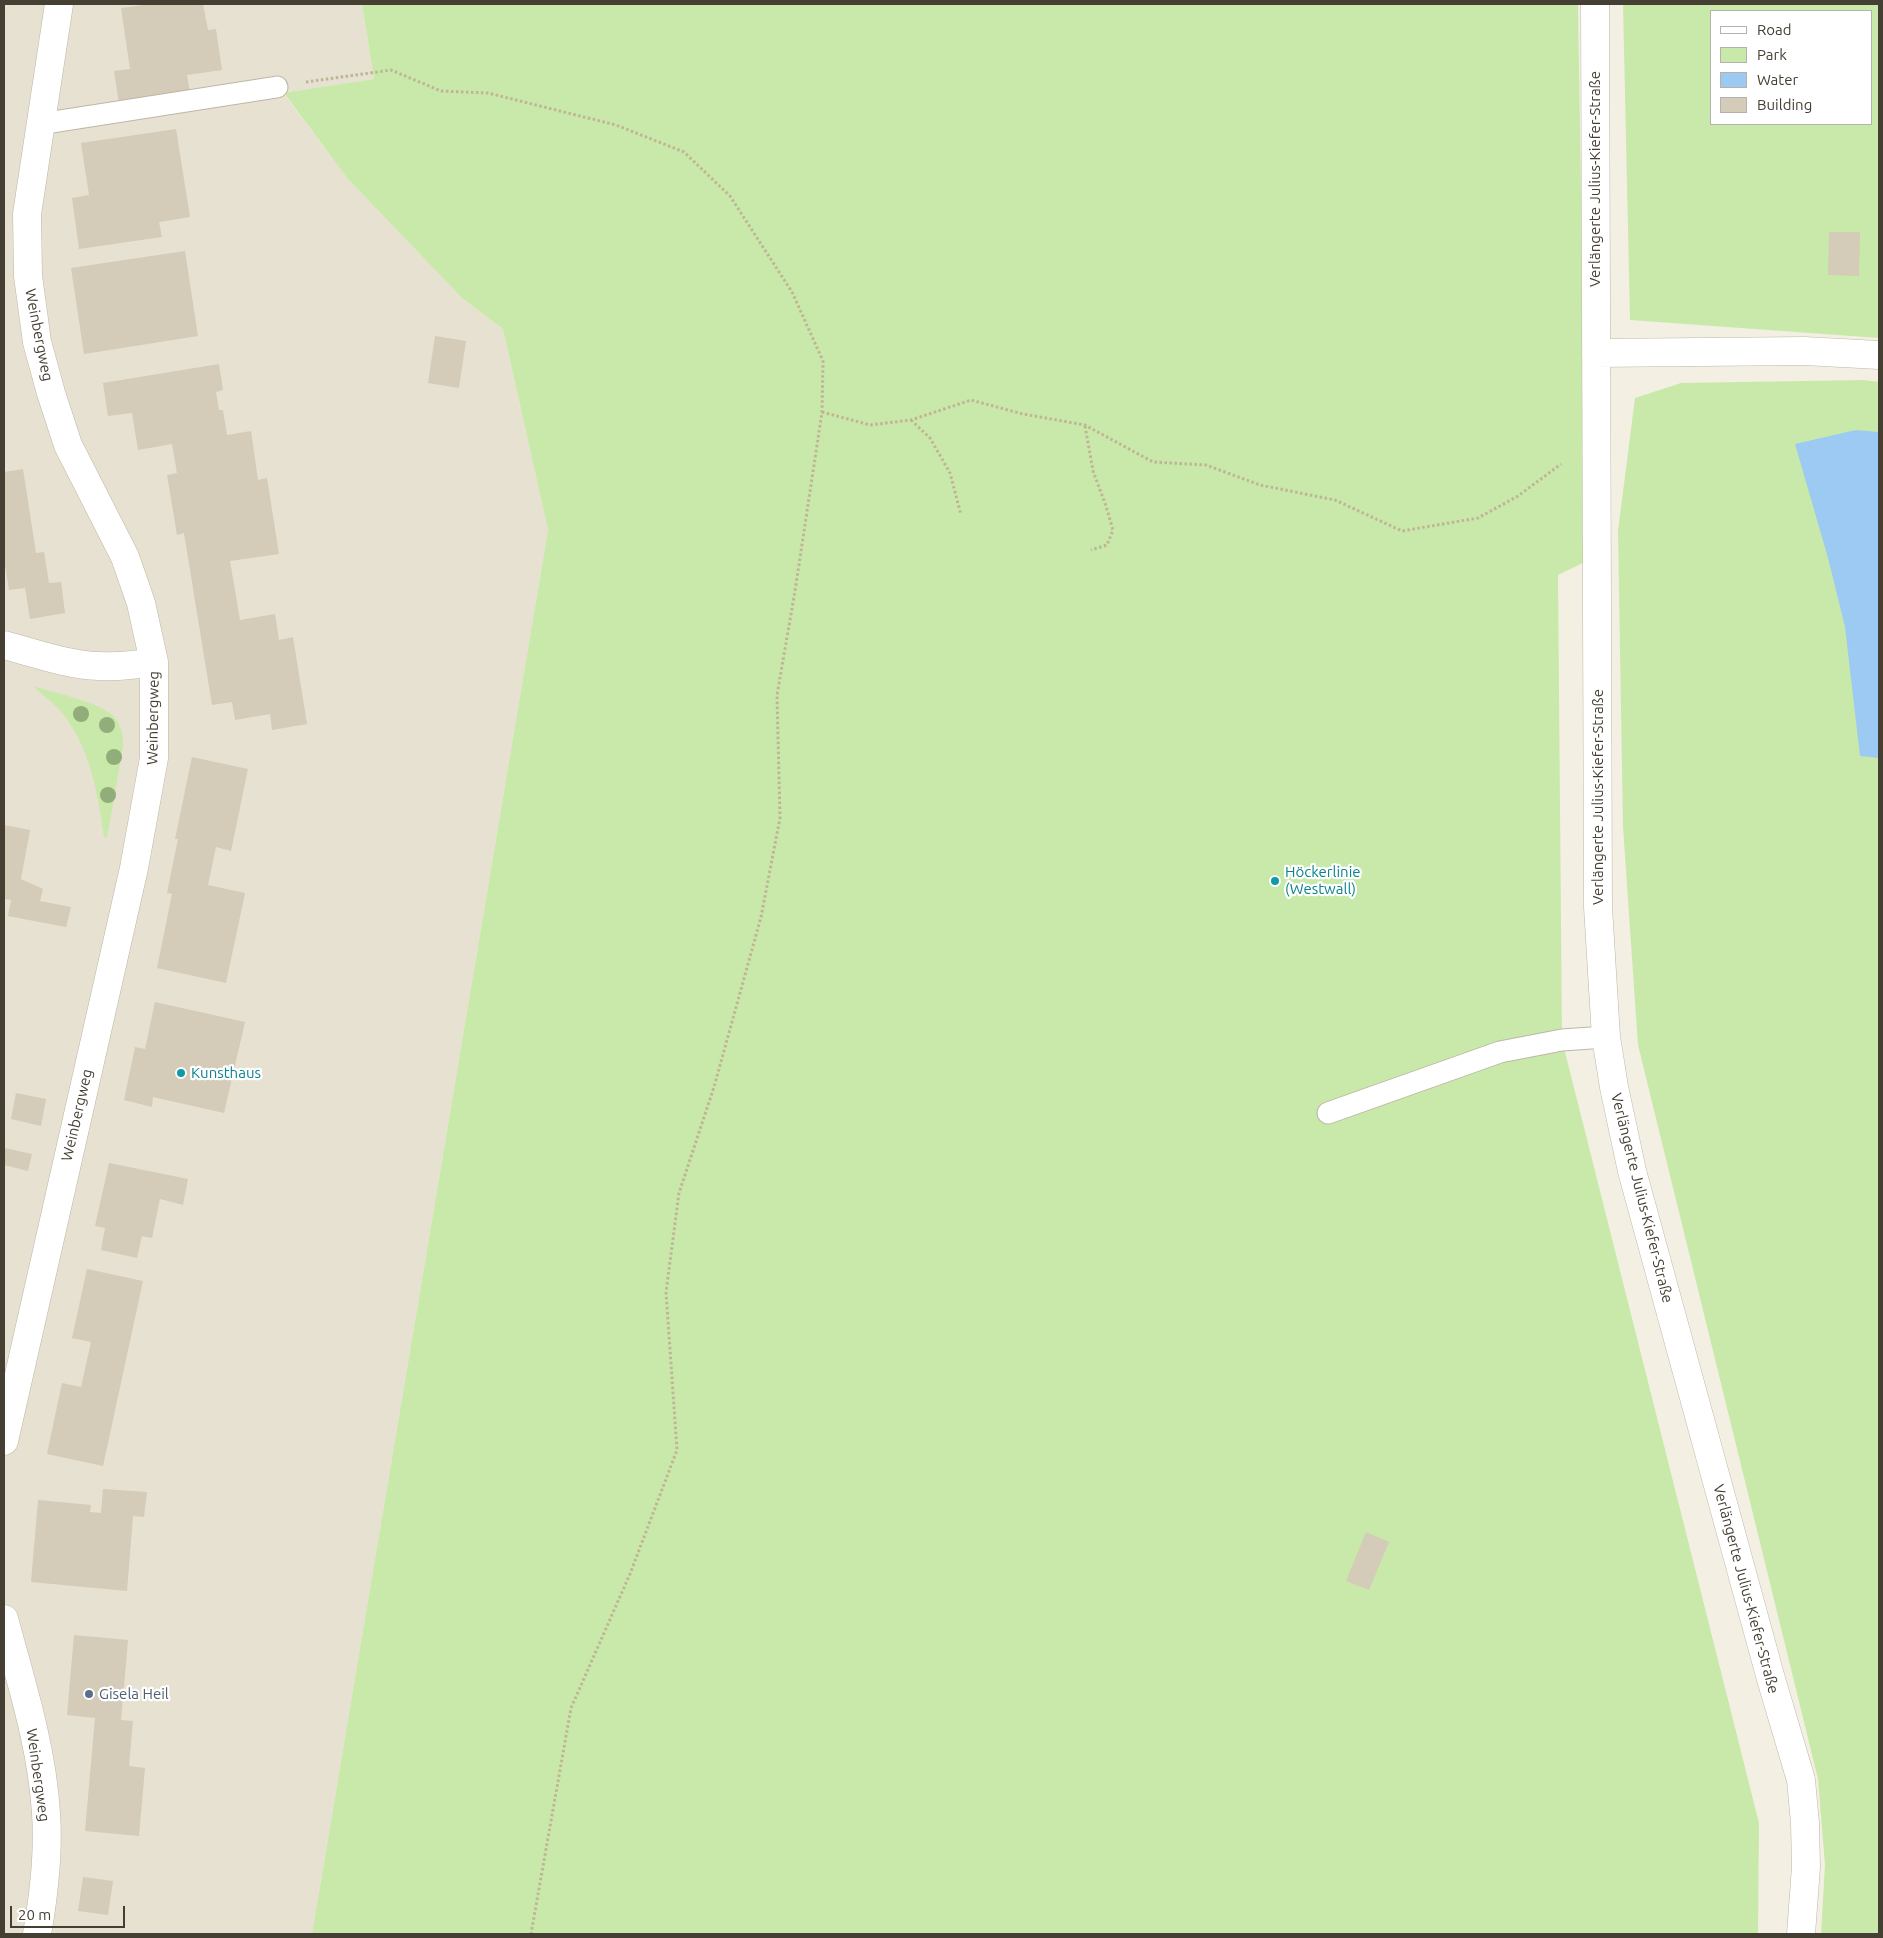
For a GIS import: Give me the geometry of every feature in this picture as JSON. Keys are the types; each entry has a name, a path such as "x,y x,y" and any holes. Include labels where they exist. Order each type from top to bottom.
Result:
{"street":[{"name":"Weinbergweg","path":"4,1441 134,868 154,758 154,662 141,604 125,557 68,445 37,342 28,276 27,214 60,4"},
{"name":"Verlängerte Julius-Kiefer-Straße","path":"1595,4 1598,907 1606,1037 1614,1087 1632,1172 1771,1679 1801,1780 1805,1823 1806,1867 1801,1934"},
{"path":"1596,353 1804,351 1879,355"},
{"path":"4,645 68,662 99,666 129,666 154,662"},
{"name":"Weinbergweg","path":"4,1619 39,1758 46,1813 46,1882 37,1934"}],"lane":[{"path":"40,124 277,87"},
{"path":"1328,1113 1500,1052 1562,1040 1606,1037"}],"path":[{"path":"300,83 391,70 441,91 488,93 616,125 684,152 730,196 792,292 823,360 822,412 795,591 777,694 780,818 761,917 714,1086 679,1193 666,1292 677,1450 630,1574 571,1708 531,1934"},
{"path":"822,412 870,425 912,420 972,400 1023,414 1084,425 1153,462 1206,465 1260,485 1336,500 1402,531 1478,518 1518,496 1560,467 1565,460"},
{"path":"912,420 930,438 950,473 961,515"},
{"path":"1084,425 1093,471 1113,530 1107,545 1091,550"}],"shaded area":[{"path":"4,4 362,4 374,79 284,94 347,178 462,298 503,329 548,530 312,1934 4,1934"}],"green space":[{"path":"362,4 1578,4 1587,561 1558,575 1562,1040 1759,1823 1758,1934 312,1934 548,530 503,329 462,298 347,178 284,93 374,79"},
{"path":"1623,4 1879,4 1879,338 1630,320"},
{"path":"1864,380 1879,382 1879,1934 1821,1934 1825,1865 1818,1779 1638,1045 1623,827 1618,531 1635,398 1681,383"},
{"path":"33,686 100,708 115,718 121,728 123,747 107,838 104,837 95,786 78,737 59,709"}],"water":[{"path":"1856,430 1879,432 1879,758 1860,756 1845,627 1828,558 1795,444"}],"building":[{"path":"151,4 203,4 208,30 216,29 222,70 187,75 190,93 119,104 114,71 130,69 121,8"},
{"path":"176,129 190,217 159,222 162,237 79,249 72,198 89,195 81,143"},
{"path":"1829,232 1860,232 1859,276 1828,275"},
{"path":"185,251 198,336 84,354 71,268"},
{"path":"435,336 466,341 459,388 428,383"},
{"path":"219,364 223,390 216,392 219,410 223,410 227,435 251,431 258,480 267,478 279,554 230,561 240,620 275,614 279,640 293,637 307,724 272,730 270,714 235,720 232,702 212,705 184,533 177,535 167,475 177,473 172,444 138,450 132,413 108,416 103,383"},
{"path":"23,469 36,553 44,552 49,583 61,582 65,613 30,619 25,588 9,590 4,558 4,472"},
{"path":"192,757 248,769 231,851 216,847 208,885 245,893 226,983 157,968 172,894 167,893 178,839 175,839"},
{"path":"4,825 30,830 21,879 43,889 40,901 71,907 66,927 8,916 11,900 4,899"},
{"name":"Kunsthaus","path":"155,1002 245,1022 224,1113 153,1097 152,1107 124,1100 135,1047 145,1049"},
{"path":"16,1093 46,1099 41,1126 11,1119"},
{"path":"5,1148 32,1154 28,1171 4,1165"},
{"path":"109,1163 188,1179 183,1205 160,1199 152,1238 142,1236 137,1258 101,1250 105,1228 95,1226"},
{"path":"87,1269 143,1281 103,1466 47,1454 62,1383 81,1387 91,1342 72,1338"},
{"path":"103,1489 147,1492 144,1517 133,1516 127,1591 31,1582 38,1500 91,1505 90,1512 101,1513"},
{"path":"1366,1532 1389,1542 1369,1590 1346,1581"},
{"path":"74,1635 128,1640 121,1720 133,1721 129,1766 145,1768 139,1836 85,1831 95,1718 67,1715"},
{"path":"83,1877 113,1881 108,1915 78,1911"}],"place":[{"name":"Höckerlinie (Westwall)","path":"1275,881"},
{"name":"Kunsthaus","path":"181,1073"},
{"name":"Gisela Heil","path":"89,1694"}]}
